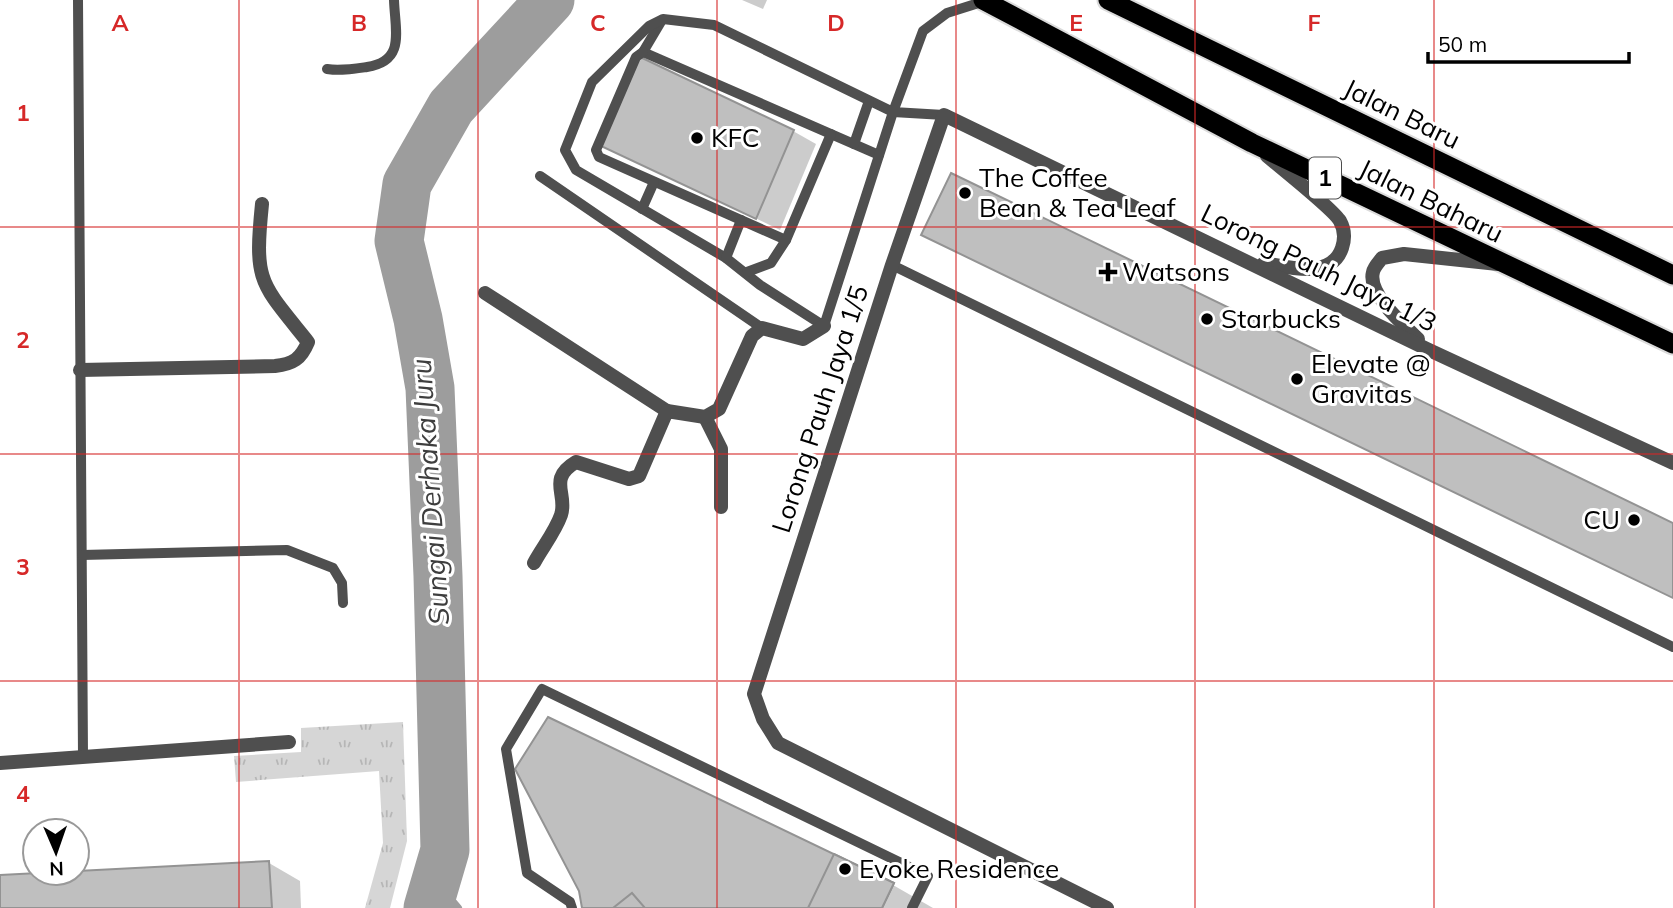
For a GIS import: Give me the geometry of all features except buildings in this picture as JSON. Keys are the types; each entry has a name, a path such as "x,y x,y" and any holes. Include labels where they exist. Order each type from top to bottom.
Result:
{"highway":[{"name":"Jalan Baharu","path":"984,1 1252,143 1673,344"},
{"name":"Jalan Baru","path":"1118,2 1673,275"}],"street":[{"name":"Lorong Pauh Jaya 1/3","path":"944,116 1249,260 1429,350 1673,463"},
{"name":"Lorong Pauh Jaya 1/5","path":"944,116 892,265 754,694 763,719 778,743 1107,908"},
{"path":"1249,260 1308,270 1326,266 1339,256 1345,237 1340,220 1252,143"},
{"path":"80,370 290,365 303,355 308,342 266,289 259,273 257,252 262,204"},
{"path":"1429,350 1390,311 1374,287 1373,272 1382,258 1404,254 1503,265"},
{"path":"485,293 667,411 705,417 719,409 752,336 762,328 803,339 824,326"},
{"path":"534,563 562,513 558,486 566,468 576,462 629,480 639,476 667,411"},
{"path":"705,417 721,449 721,507"},
{"path":"0,763 289,742"}],"lane":[{"path":"78,0 83,755"},
{"path":"327,69 342,71 382,65 391,58 395,49 394,0"},
{"path":"944,116 892,112 713,25 663,19 649,26 592,82 565,150 576,170 726,258 760,285 824,326 892,112 923,31 947,13 984,1"},
{"path":"663,19 643,52 636,57 596,150 599,157 786,240"},
{"path":"643,52 879,155"},
{"path":"854,144 869,101"},
{"path":"747,272 771,263 786,240 831,134"},
{"path":"540,176 762,328"},
{"path":"642,209 654,182"},
{"path":"726,258 741,220"},
{"path":"892,265 1673,647"},
{"path":"82,555 287,550 333,568 342,583 342,603"},
{"path":"572,908 570,902 527,873 506,749 542,689 928,876 912,908"}],"green space":[{"path":"403,722 407,841 390,908 365,908 383,843 379,771 236,782 234,756 301,752 301,728"}],"waterway":[{"name":"Sungai Derhaka Juru","path":"428,908 445,850 430,388 418,319 399,241 407,184 451,107 550,0"},
{"path":"436,882 458,908"}],"place":[{"name":"KFC","path":"697,138"},
{"name":"The Coffee Bean & Tea Leaf","path":"965,193"},
{"name":"Watsons","path":"1108,272"},
{"name":"Starbucks","path":"1207,319"},
{"name":"Elevate @ Gravitas","path":"1297,379"},
{"name":"CU","path":"1634,520"},
{"name":"Evoke Residence","path":"845,869"}]}
